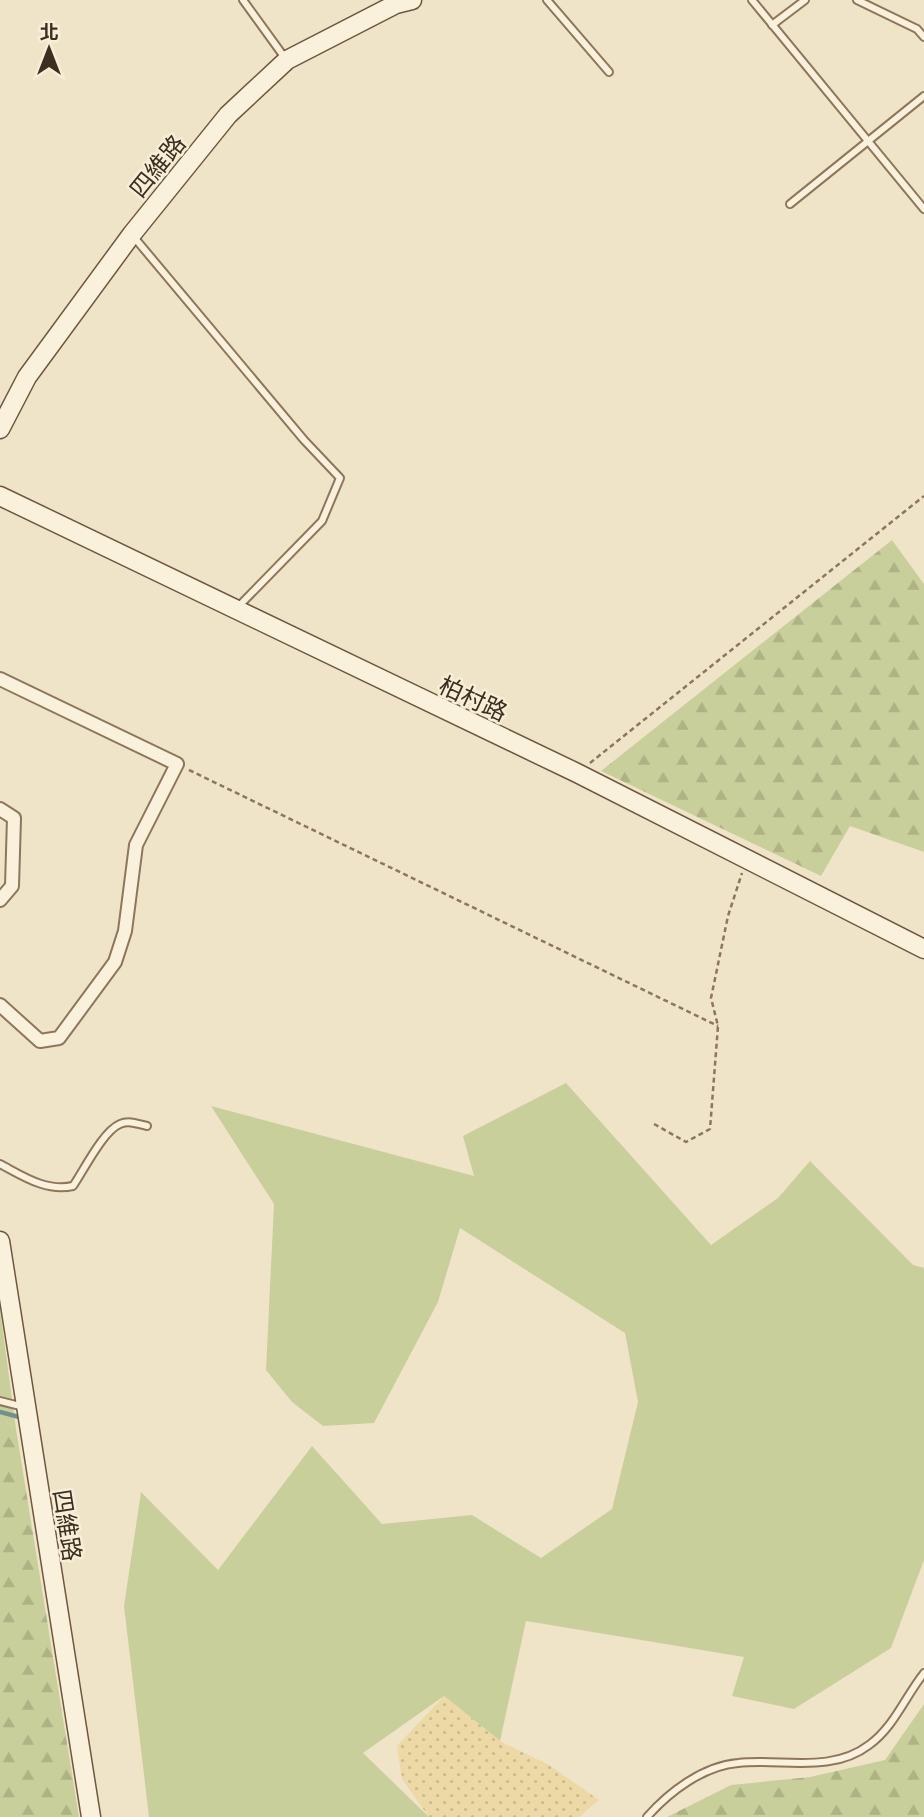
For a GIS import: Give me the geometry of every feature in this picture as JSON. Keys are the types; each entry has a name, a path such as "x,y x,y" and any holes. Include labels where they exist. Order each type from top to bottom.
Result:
{"street":[{"name":"四維路","path":"0,429 27,377 132,234 228,115 287,60 396,5 412,0"},
{"name":"柏村路","path":"0,496 234,611 577,773 924,949"},
{"path":"0,679 177,764 136,845 125,931 115,962 59,1038 40,1041 0,1005"},
{"path":"0,809 14,818 12,886 0,900"},
{"name":"四維路","path":"0,1241 91,1817"}],"lane":[{"path":"243,0 287,60"},
{"path":"547,0 609,72"},
{"path":"752,0 866,142 924,209"},
{"path":"772,25 805,0"},
{"path":"858,0 917,29 924,37"},
{"path":"790,204 924,96"},
{"path":"132,234 304,440 340,478 322,521 234,611"},
{"path":"0,1164 46,1186 59,1189 72,1186 107,1135 118,1124 128,1122 147,1126"},
{"path":"0,1401 26,1408"},
{"path":"647,1817 668,1794 698,1777 735,1763 824,1762 846,1757 868,1746 888,1727 924,1672"}],"path":[{"path":"577,773 924,496"},
{"path":"177,764 719,1026"},
{"path":"654,1124 686,1142 710,1129 719,1026 711,998 728,916 747,859"}],"green space":[{"path":"892,540 924,584 924,852 850,826 821,876 601,771"},
{"path":"566,1083 711,1245 778,1198 810,1161 913,1265 924,1268 924,1560 891,1648 794,1709 732,1696 744,1657 526,1621 500,1741 444,1696 363,1753 429,1817 149,1817 124,1606 141,1492 218,1570 312,1446 382,1524 472,1515 541,1558 612,1509 638,1402 625,1333 460,1228 438,1302 374,1423 323,1426 292,1402 266,1370 274,1204 211,1106 474,1176 463,1136"},
{"path":"0,1309 16,1429 7,1422 0,1422"},
{"path":"0,1422 7,1422 16,1429 79,1817 0,1817"},
{"path":"924,1704 924,1817 667,1817 731,1785 810,1777 885,1760"}],"sand":[{"path":"444,1696 500,1741 549,1765 599,1800 579,1817 429,1817 402,1779 397,1746"}],"waterway":[{"path":"0,1412 23,1418"}]}
